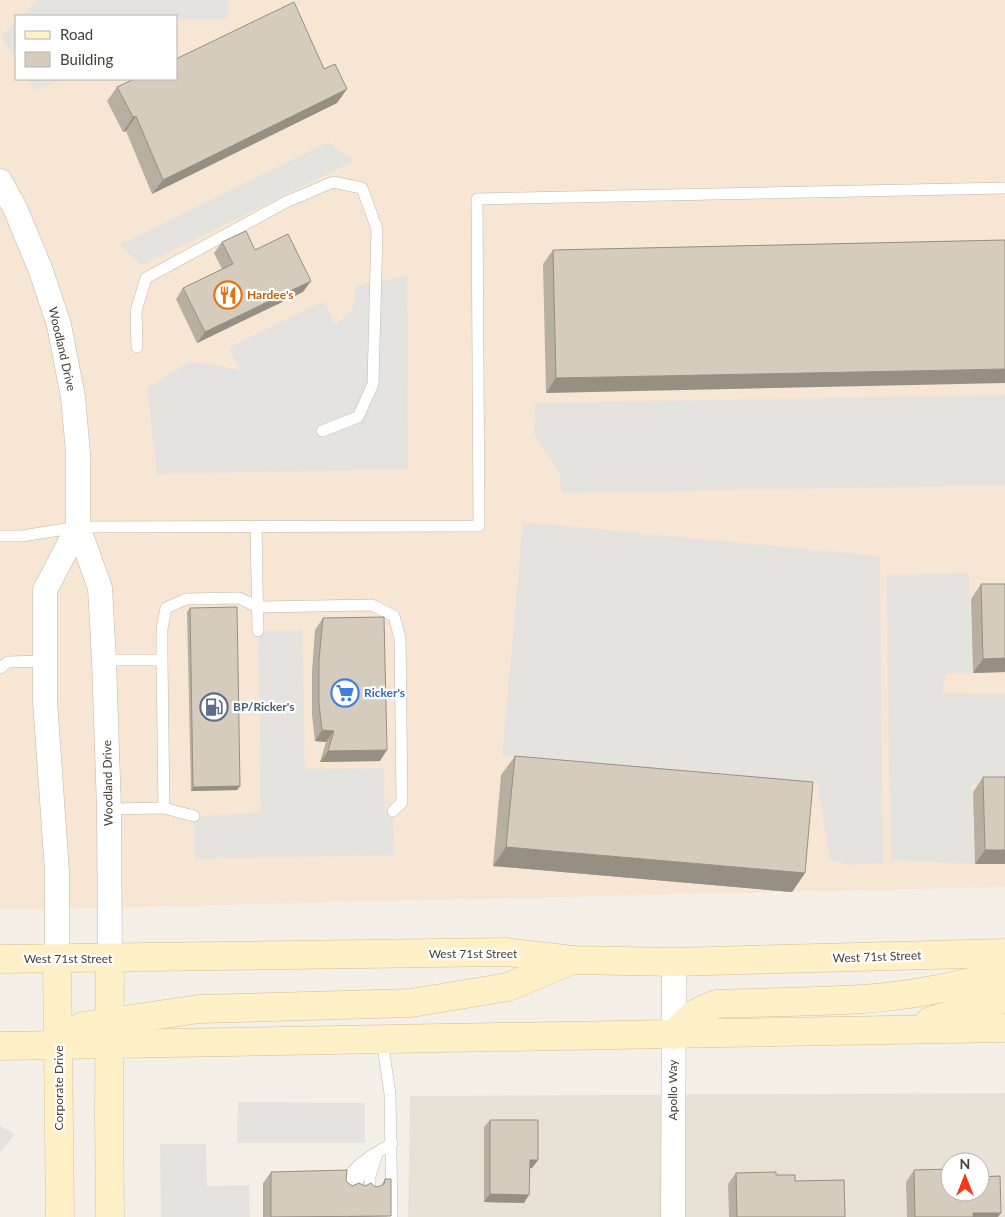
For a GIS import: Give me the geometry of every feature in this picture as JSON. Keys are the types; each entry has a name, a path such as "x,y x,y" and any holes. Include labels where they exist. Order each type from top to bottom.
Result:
{"main road":[{"name":"West 71st Street","path":"0,959 506,952 572,960 674,962 1005,953"},
{"name":"Woodland Drive","path":"109,1033 110,958"},
{"name":"Corporate Drive","path":"57,959 60,1217"},
{"path":"0,1046 59,1045 199,1009 411,1003 508,987 572,960"},
{"path":"674,1035 690,1016 702,1009 717,1004 864,999 919,992 1005,973"},
{"path":"900,1030 1005,999"},
{"path":"109,1033 382,1040 1005,1028"},
{"path":"109,1033 110,1217"}],"street":[{"name":"Woodland Drive","path":"3,193 26,233 59,325 71,382 78,454 78,527 100,588 109,809 110,958"},
{"name":"Woodland Drive","path":"57,959 57,872 45,701 44,590 78,527"},
{"name":"Apollo Way","path":"673,1217 674,962"}],"lane":[{"path":"137,347 136,311 146,278 286,202 334,182 362,188 377,228 373,384 358,417 322,430"},
{"path":"0,536 22,536 78,527 479,526 477,199 1005,188"},
{"path":"256,527 258,630"},
{"path":"164,808 162,628 166,608 186,599 239,598 258,607 372,605 394,616 400,638 402,802 393,811"},
{"path":"104,660 162,660"},
{"path":"0,668 8,662 44,662"},
{"path":"109,809 164,808 194,816"},
{"path":"382,1040 390,1094 392,1217"},
{"path":"351,1190 345,1182 351,1171 392,1143"},
{"path":"370,1191 370,1176 377,1153"}],"shaded area":[{"path":"0,0 1005,0 1005,887 0,910"},
{"path":"38,0 228,0 228,19 178,19 178,15 22,15"},
{"path":"15,22 15,59 1,36"},
{"path":"28,80 61,80 35,90"},
{"path":"328,142 354,161 142,265 119,245"},
{"path":"407,276 408,469 157,474 147,388 191,361 241,370 228,348 324,301 335,325 352,311 357,285"},
{"path":"1005,395 1005,485 562,493 559,472 534,434 535,403"},
{"path":"523,522 880,556 883,863 851,865 830,860 817,782 502,755"},
{"path":"969,573 973,673 946,674 942,693 1005,694 1005,784 972,785 975,864 891,860 886,575"},
{"path":"302,630 305,769 384,768 385,810 393,811 395,855 195,859 194,816 261,813 258,631"},
{"path":"1005,1093 1005,1217 408,1217 410,1096"},
{"path":"238,1102 365,1103 365,1143 237,1143"},
{"path":"0,1126 15,1134 0,1154"},
{"path":"160,1144 206,1144 207,1186 249,1185 250,1217 161,1217"}],"building":[{"path":"294,2 324,69 335,64 347,89 163,180 136,116 133,117 117,87 132,80 178,80 178,58"},
{"path":"246,231 255,250 288,234 311,281 205,332 183,288 233,264 222,242"},
{"path":"1005,240 1005,369 556,378 553,250"},
{"path":"981,584 1005,584 1005,658 983,659"},
{"path":"237,607 240,786 193,787 190,608"},
{"name":"Ricker's","path":"384,617 387,750 328,751 334,731 322,730 319,704 319,660 323,618"},
{"path":"515,756 813,782 805,873 506,847"},
{"path":"983,777 1005,777 1005,850 985,850"},
{"path":"490,1120 538,1120 538,1160 530,1160 529,1195 490,1194"},
{"path":"940,1169 940,1202 990,1202 990,1176 1000,1176 1001,1213 973,1213 973,1217 915,1217 914,1170"},
{"path":"347,1170 346,1181 352,1186 359,1183 365,1186 371,1183 378,1187 384,1184 385,1179 391,1179 391,1216 271,1217 271,1172"},
{"path":"776,1172 776,1175 795,1175 795,1181 844,1180 845,1217 737,1217 736,1173"}],"place":[{"name":"Hardee's","path":"228,295"},
{"name":"Ricker's","path":"345,693"},
{"name":"BP/Ricker's","path":"214,707"}]}
